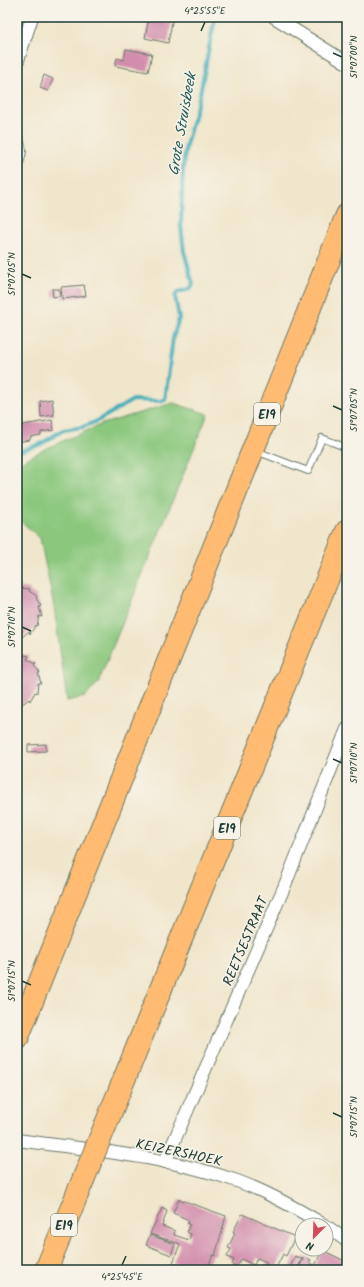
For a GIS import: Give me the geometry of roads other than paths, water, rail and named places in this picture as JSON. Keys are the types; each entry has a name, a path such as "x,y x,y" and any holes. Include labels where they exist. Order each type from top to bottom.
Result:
{"highway":[{"name":"E19","path":"17,1039 347,215"},
{"name":"E19","path":"46,1270 347,531"}],"street":[{"path":"17,63 32,17"},
{"path":"274,17 347,63"},
{"path":"17,139 20,152 17,164"},
{"name":"REETSESTRAAT","path":"165,1162 285,885 347,729"},
{"name":"KEIZERSHOEK","path":"17,1140 165,1162 236,1181 271,1195 309,1217"},
{"name":"KEIZERSHOEK","path":"334,1232 347,1241"}],"lane":[{"path":"253,450 308,471 322,438 347,448"}],"waterway":[{"name":"Grote Struisbeek","path":"17,452 41,444 63,430 83,427 97,421 133,400 165,400 173,338 179,318 175,296 178,292 190,289 193,284 184,251 181,226 183,167 186,145 200,94 215,17"}]}
